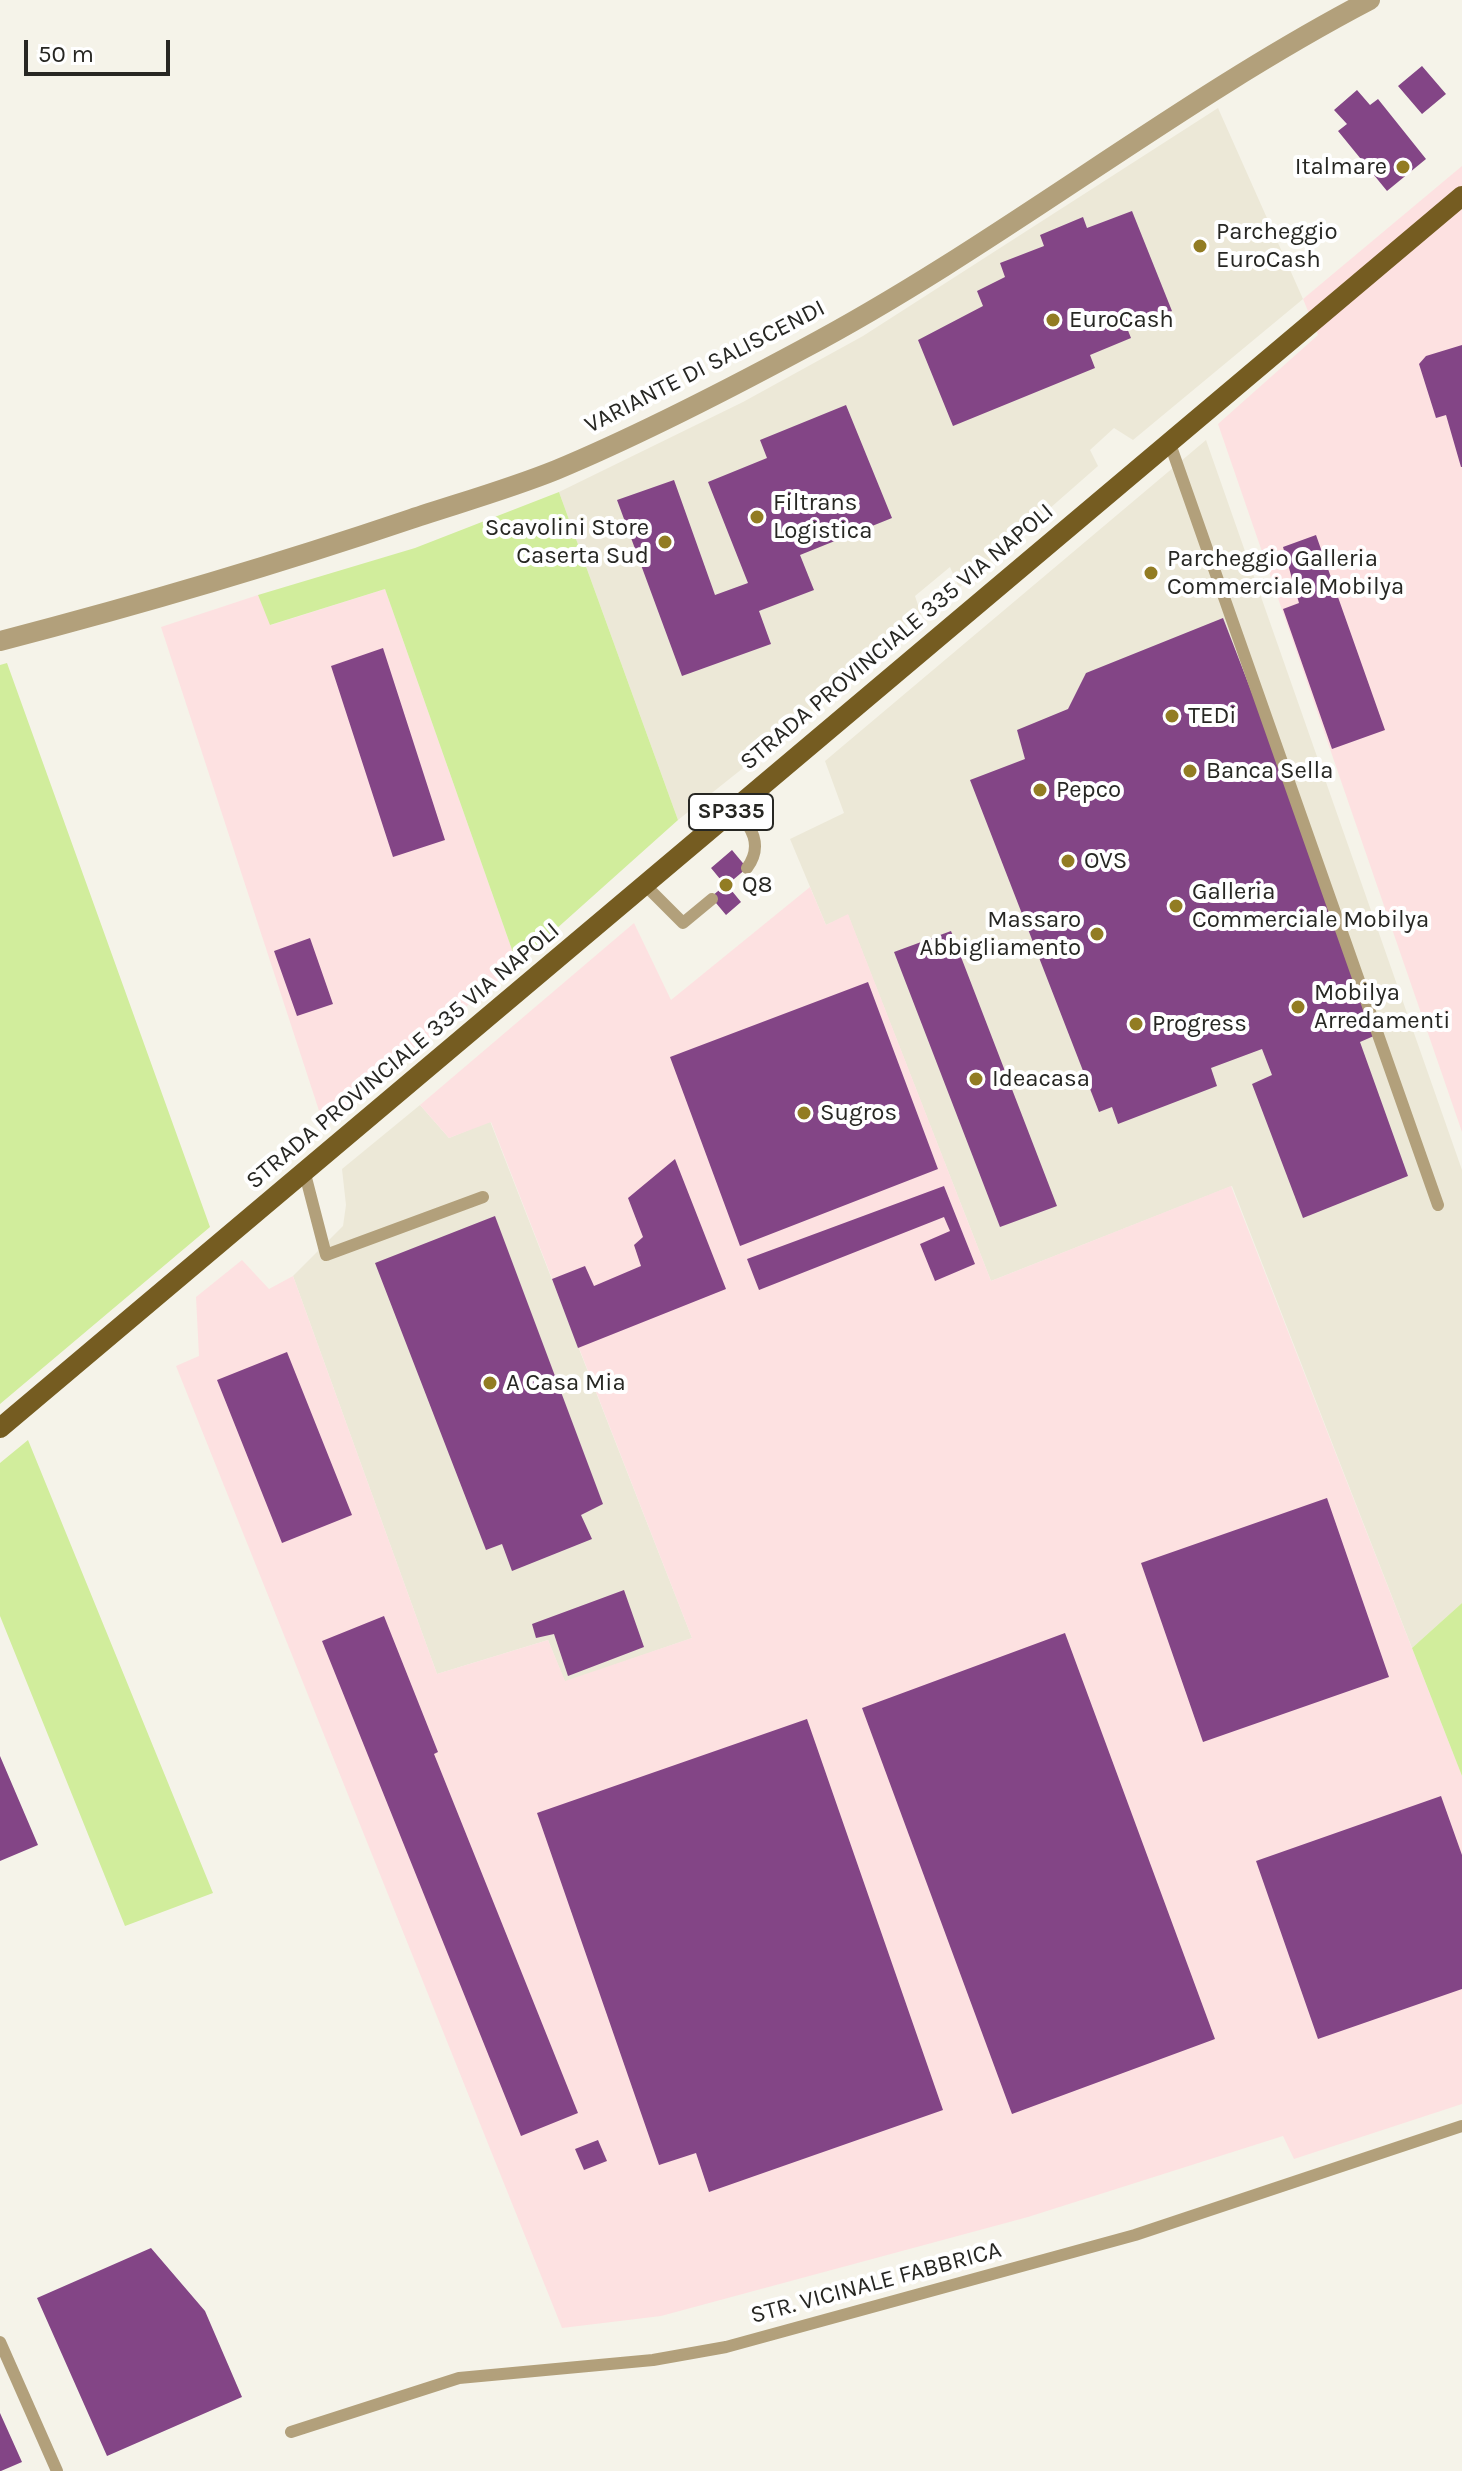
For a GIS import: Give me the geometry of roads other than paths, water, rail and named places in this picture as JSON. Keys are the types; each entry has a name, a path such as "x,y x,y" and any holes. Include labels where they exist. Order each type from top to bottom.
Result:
{"main road":[{"name":"STRADA PROVINCIALE 335 VIA NAPOLI","path":"0,1428 1462,196"}],"street":[{"name":"VARIANTE DI SALISCENDI","path":"0,641 158,600 345,542 553,471 649,428 806,348 958,259 1192,104 1370,0"}],"lane":[{"path":"1169,441 1438,1205"},
{"path":"736,808 752,829 757,846 747,868"},
{"path":"645,885 683,923 712,899"},
{"path":"305,1174 326,1255 483,1197"},
{"name":"STR. VICINALE FABBRICA","path":"291,2432 459,2378 653,2360 726,2347 1135,2235 1462,2126"},
{"path":"0,2342 57,2471"}],"place":[{"name":"Italmare","path":"1403,167"},
{"name":"Parcheggio EuroCash","path":"1200,246"},
{"name":"EuroCash","path":"1053,320"},
{"name":"Filtrans Logistica","path":"757,517"},
{"name":"Scavolini Store Caserta Sud","path":"665,542"},
{"name":"Parcheggio Galleria Commerciale Mobilya","path":"1151,573"},
{"name":"TEDi","path":"1172,716"},
{"name":"Banca Sella","path":"1190,771"},
{"name":"Pepco","path":"1040,790"},
{"name":"OVS","path":"1068,861"},
{"name":"Q8","path":"726,885"},
{"name":"Galleria Commerciale Mobilya","path":"1176,906"},
{"name":"Massaro Abbigliamento","path":"1097,934"},
{"name":"Mobilya Arredamenti","path":"1298,1007"},
{"name":"Progress","path":"1136,1024"},
{"name":"Ideacasa","path":"976,1079"},
{"name":"Sugros","path":"804,1113"},
{"name":"A Casa Mia","path":"490,1383"}]}
